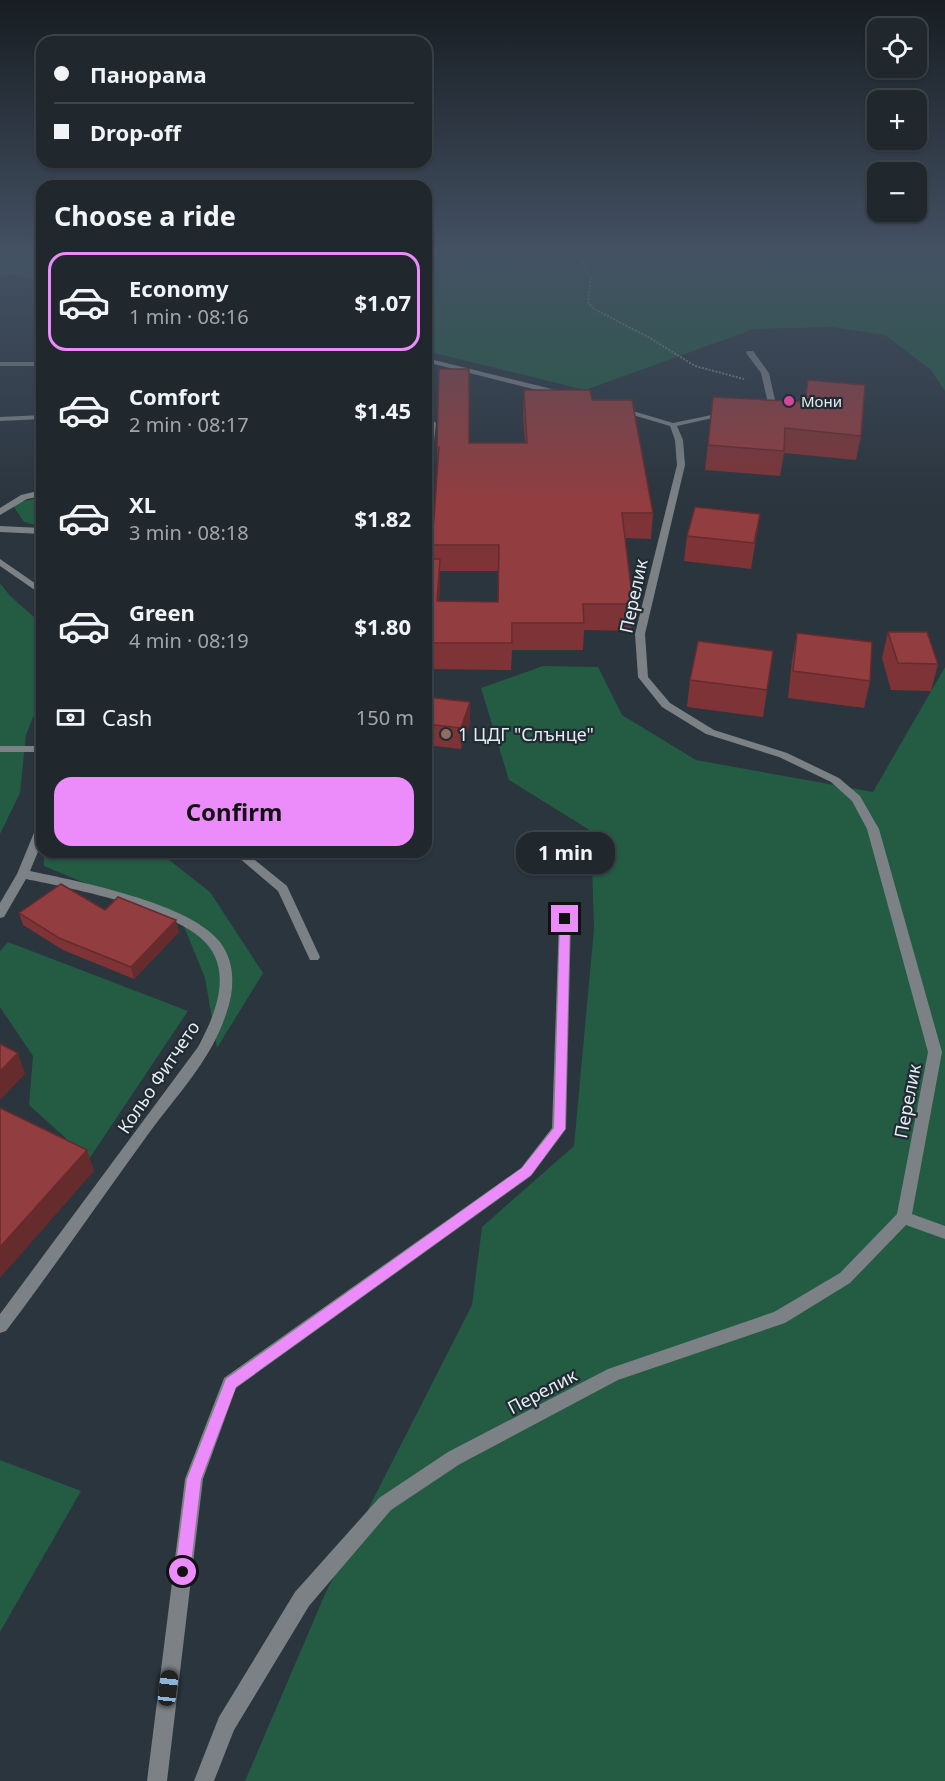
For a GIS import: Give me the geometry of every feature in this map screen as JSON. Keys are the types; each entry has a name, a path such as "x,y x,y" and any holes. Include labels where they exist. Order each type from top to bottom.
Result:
{"street":[{"path":"750,353 768,383 771,399 751,408"},
{"path":"432,362 576,398"},
{"path":"0,364 36,364"},
{"path":"610,406 673,425 730,413"},
{"path":"0,419 36,417"},
{"name":"Перелик","path":"204,1781 226,1724 302,1599 384,1504 454,1458 614,1374 779,1318 845,1278 904,1217 940,1057 873,829 856,799 835,780 783,755 710,732 666,705 643,677 640,634 681,465 679,440 673,425"},
{"path":"8,497 36,494"},
{"path":"0,512 24,497"},
{"path":"0,529 36,531"},
{"path":"0,562 36,588"},
{"path":"0,749 36,749"},
{"path":"0,914 23,874 36,843"},
{"path":"245,858 283,889 314,957"},
{"name":"Кольо Фитчето","path":"0,1326 188,1069 217,1023 226,990 226,970 214,943 174,916 70,883 23,874"},
{"path":"157,1781 194,1479 230,1383 526,1172 560,1129 565,919"},
{"path":"904,1217 945,1233"}],"path":[{"path":"646,336 695,366 768,383"}],"green space":[{"path":"432,336 734,336 585,390 432,352"},
{"path":"886,336 945,336 945,391 931,370"},
{"path":"36,498 36,525 24,522 12,504"},
{"path":"0,583 10,596 36,619 36,710 26,735 20,793 0,834"},
{"path":"543,666 598,667 622,715 696,760 873,792 945,667 945,1781 245,1781 325,1594 472,1305 482,1227 574,1146 594,928 591,831 509,780 481,688"},
{"path":"44,858 167,858 210,892 263,973 217,1048 205,978 183,924 44,866"},
{"path":"8,942 188,1011 89,1159 29,1105 33,1056 0,1007 0,951"},
{"path":"0,1460 81,1491 0,1632"}],"building":[{"path":"439,369 469,369 469,443 527,443 524,390 590,390 592,400 632,400 653,513 622,513 633,604 583,604 584,623 512,623 512,643 432,643 432,559 440,559 437,601 498,602 499,545 432,545 439,447 437,447"},
{"path":"808,380 865,385 861,436 785,428 784,451 708,445 713,397 805,402"},
{"path":"695,507 760,514 754,543 687,536"},
{"path":"888,632 927,632 938,664 898,663"},
{"path":"797,633 872,642 870,681 793,671"},
{"path":"698,641 773,651 767,690 690,680"},
{"path":"432,698 470,702 461,728 432,725"},
{"path":"61,884 105,910 118,897 176,920 131,967 59,938 19,913"},
{"path":"0,1044 18,1053 0,1071"},
{"path":"0,1108 87,1150 0,1247"}],"place":[{"name":"Мони","path":"789,401"},
{"name":"1 ЦДГ \"Слънце\"","path":"446,734"}],"route":[{"path":"183,1572 194,1479 230,1383 526,1172 560,1129 565,919"}]}
